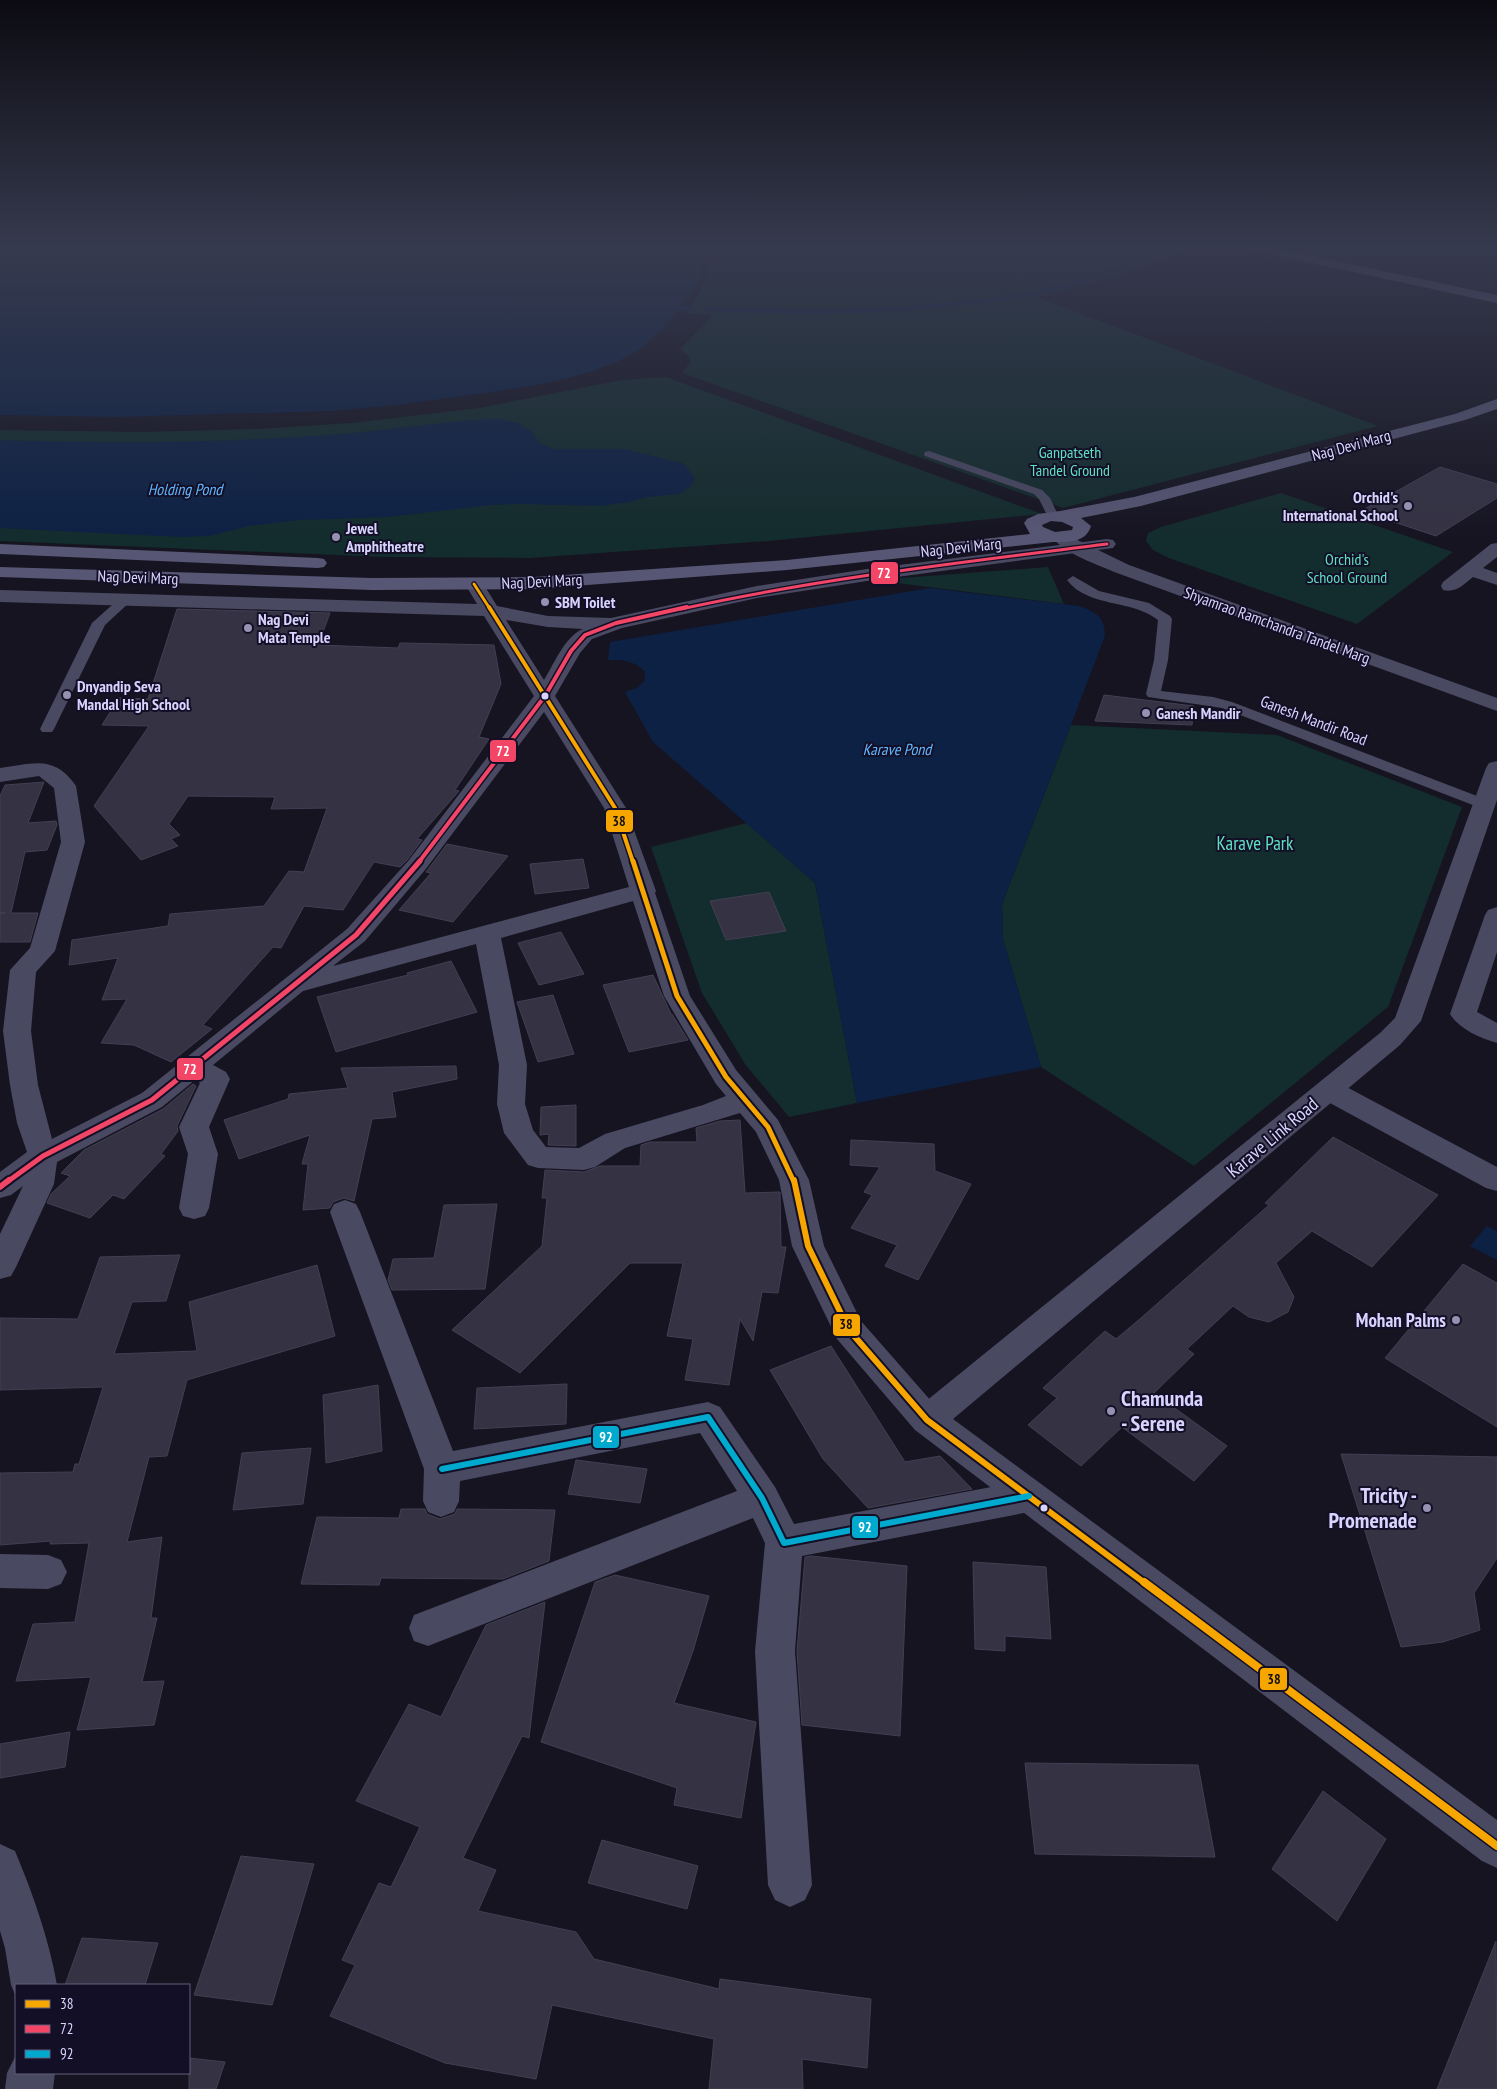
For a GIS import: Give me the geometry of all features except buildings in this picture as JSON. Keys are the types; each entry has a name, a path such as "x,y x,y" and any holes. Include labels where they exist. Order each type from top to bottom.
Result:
{"main road":[{"name":"Nag Devi Marg","path":"816,545 1008,526 1154,497 1460,417 1497,404"},
{"name":"Nag Devi Marg","path":"1305,474 1474,428"},
{"path":"1049,518 1073,520 1079,523 1071,537 1035,530 1033,523 1049,518"},
{"name":"Nag Devi Marg","path":"9,573 372,584 534,583 788,564 1071,537 1100,526"},
{"path":"738,551 778,548"},
{"name":"Nag Devi Marg","path":"9,550 332,564"},
{"path":"0,567 9,550"}],"street":[{"name":"Shyamrao Ramchandra Tandel Marg","path":"1071,537 1106,544 1140,559 1441,665"},
{"name":"Shyamrao Ramchandra Tandel Marg","path":"1071,537 1132,573 1497,705"},
{"path":"0,1187 42,1156 152,1100 356,935 417,865 545,696 577,642 592,632 616,623 757,592 858,576 1071,537"},
{"path":"1450,586 1497,548"},
{"path":"1470,570 1497,578"},
{"path":"9,573 0,594 126,600 491,610 514,618 542,622 616,623"},
{"path":"474,584 614,808 644,891 678,996 726,1077 768,1127 794,1180 808,1246 849,1330 927,1420 1497,1846"},
{"name":"Karave Link Road","path":"927,1420 1329,1090 1390,1039 1407,1020 1497,768"},
{"path":"0,775 44,769 66,786 73,842 42,951 23,970 17,1031 24,1085 32,1123 42,1156 38,1184 0,1267"},
{"path":"294,985 644,891"},
{"path":"1497,915 1485,982 1463,1014 1466,1018 1497,1034"},
{"path":"487,934 512,1064 511,1104 519,1133 538,1157 584,1159 615,1142 650,1129 711,1112 745,1100"},
{"path":"193,1067 216,1079 194,1127 203,1154 194,1208"},
{"path":"1329,1090 1497,1180"},
{"path":"345,1212 441,1485 708,1418 762,1498 784,1543 775,1651 790,1885"},
{"path":"784,1543 1029,1496"},
{"path":"428,1628 762,1498"},
{"path":"0,1571 48,1572"},
{"path":"0,1866 28,1948 34,1984"},
{"path":"28,2089 31,2074"}],"lane":[{"path":"929,454 1038,492 1044,498 1049,518"},
{"name":"Ganesh Mandir Road","path":"1073,580 1080,587 1095,595 1144,606 1158,612 1165,619 1161,660 1153,694 1213,701 1227,705 1484,804"},
{"path":"47,729 99,623 126,600"}],"green space":[{"name":"Ganpatseth Tandel Ground","path":"684,344 1163,344 1378,426 1063,508 682,373 691,362 688,356 680,349"},
{"path":"666,377 1042,514 768,541 530,558 383,557 0,541 0,430 142,432 257,429 351,423 479,408 622,380"},
{"name":"Orchid's School Ground","path":"1281,493 1453,552 1357,624 1169,558 1153,550 1146,541 1148,533 1161,527"},
{"path":"1048,567 1064,604 873,580"},
{"name":"Karave Park","path":"1071,725 1277,735 1462,807 1388,1007 1194,1166 1041,1067 1003,939 1002,904"},
{"path":"747,823 815,883 857,1103 789,1117 745,1064 702,993 651,847"}],"water":[{"path":"0,344 646,344 617,362 557,381 397,405 332,411 117,417 0,415"},
{"name":"Holding Pond","path":"499,419 518,423 531,431 538,442 552,449 625,449 685,464 695,479 690,487 679,494 648,497 600,506 492,505 387,517 300,520 249,526 209,536 182,537 0,528 0,440 85,442 213,441 341,434 459,421"},
{"name":"Karave Pond","path":"930,588 1079,606 1098,616 1103,624 1105,636 1002,904 1003,939 1041,1067 857,1103 815,883 653,742 625,692 637,688 644,681 645,672 632,663 608,660 610,642"},
{"path":"1487,1226 1497,1231 1497,1260 1470,1246"}],"transit line":[{"name":"72","path":"0,1187 43,1156 152,1100 356,935 417,865 545,696 571,651 585,635 616,623 757,592 867,575 1107,544"},
{"name":"38","path":"474,584 615,808 677,996 726,1077 768,1127 794,1180 808,1246 849,1330 927,1420 1497,1846"},
{"name":"92","path":"442,1469 708,1417 762,1498 784,1543 1029,1496"}],"place":[{"name":"Orchid's International School","path":"1408,506"},
{"name":"Jewel Amphitheatre","path":"336,537"},
{"name":"SBM Toilet","path":"545,602"},
{"name":"Nag Devi Mata Temple","path":"248,628"},
{"name":"Dnyandip Seva Mandal High School","path":"67,695"},
{"name":"Ganesh Mandir","path":"1146,713"},
{"name":"Mohan Palms","path":"1456,1320"},
{"name":"Chamunda - Serene","path":"1111,1411"},
{"name":"Tricity - Promenade","path":"1427,1508"}]}
